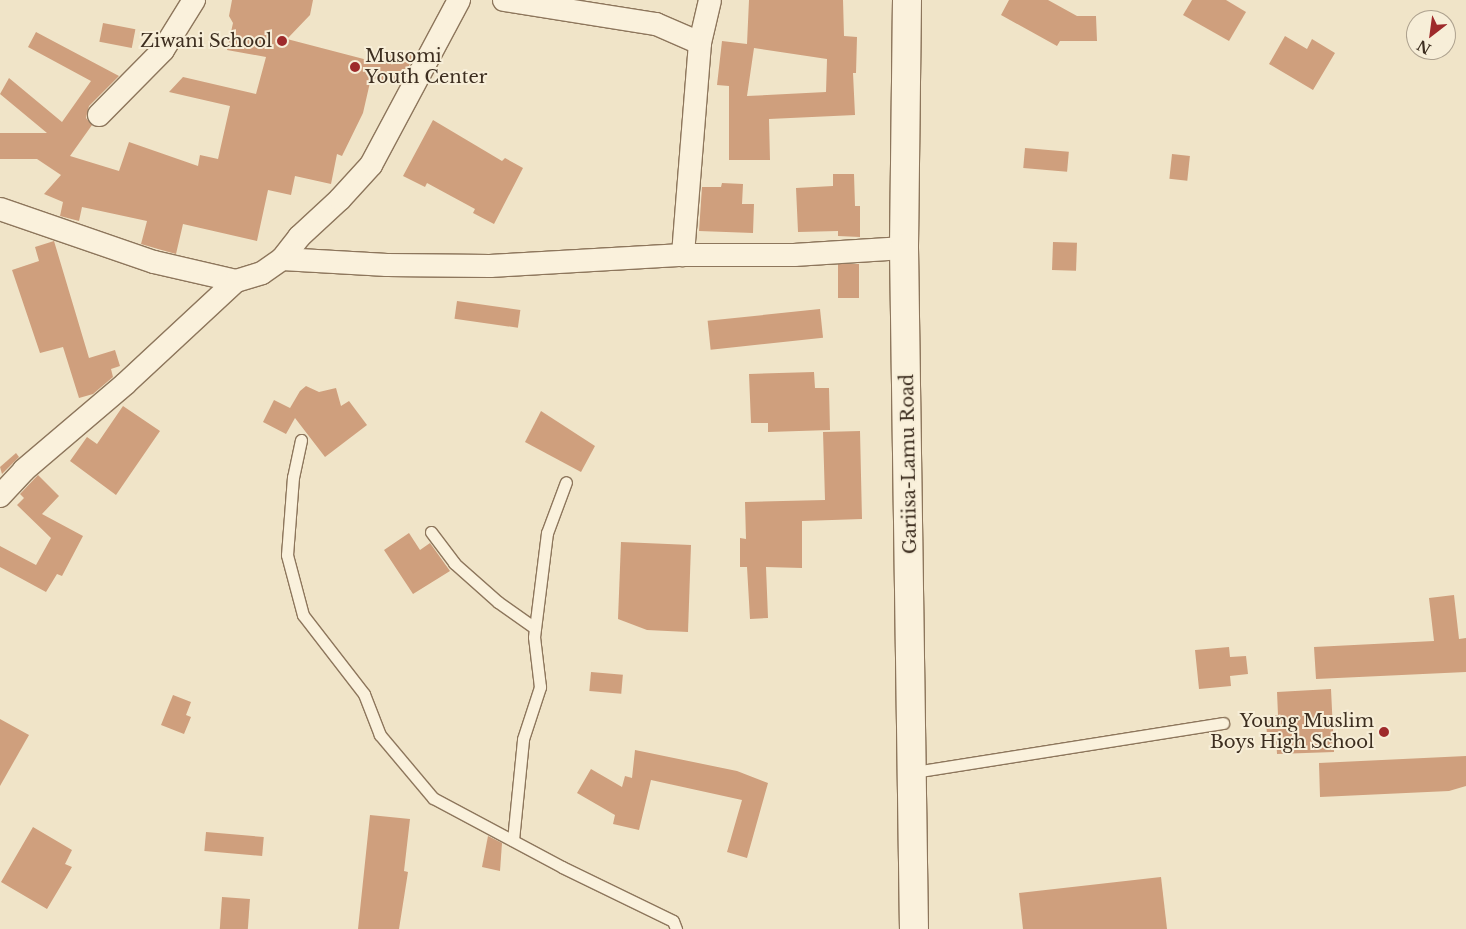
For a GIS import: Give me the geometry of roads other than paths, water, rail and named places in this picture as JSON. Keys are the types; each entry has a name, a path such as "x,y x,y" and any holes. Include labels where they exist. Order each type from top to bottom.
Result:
{"street":[{"path":"99,115 162,50 194,0"},
{"path":"0,496 24,470 125,384 236,281 262,272 282,259 299,237 340,199 371,165 459,0"},
{"path":"504,0 656,24 700,43"},
{"path":"683,255 700,43 710,0"},
{"name":"Gariisa-Lamu Road","path":"907,0 904,248 914,772 914,929"},
{"path":"0,209 19,213 154,262 236,281"},
{"path":"282,259 387,265 490,266 683,255 794,255 904,248"}],"lane":[{"path":"301,440 293,477 287,555 302,615 364,694 380,735 433,798 673,921 676,929"},
{"path":"513,840 523,740 540,687 535,628 547,533 566,482"},
{"path":"431,532 454,563 498,602 535,628"},
{"path":"914,772 1223,723"}],"place":[{"name":"Ziwani School","path":"282,41"},
{"name":"Musomi Youth Center","path":"355,67"},
{"name":"Young Muslim Boys High School","path":"1384,732"}]}
